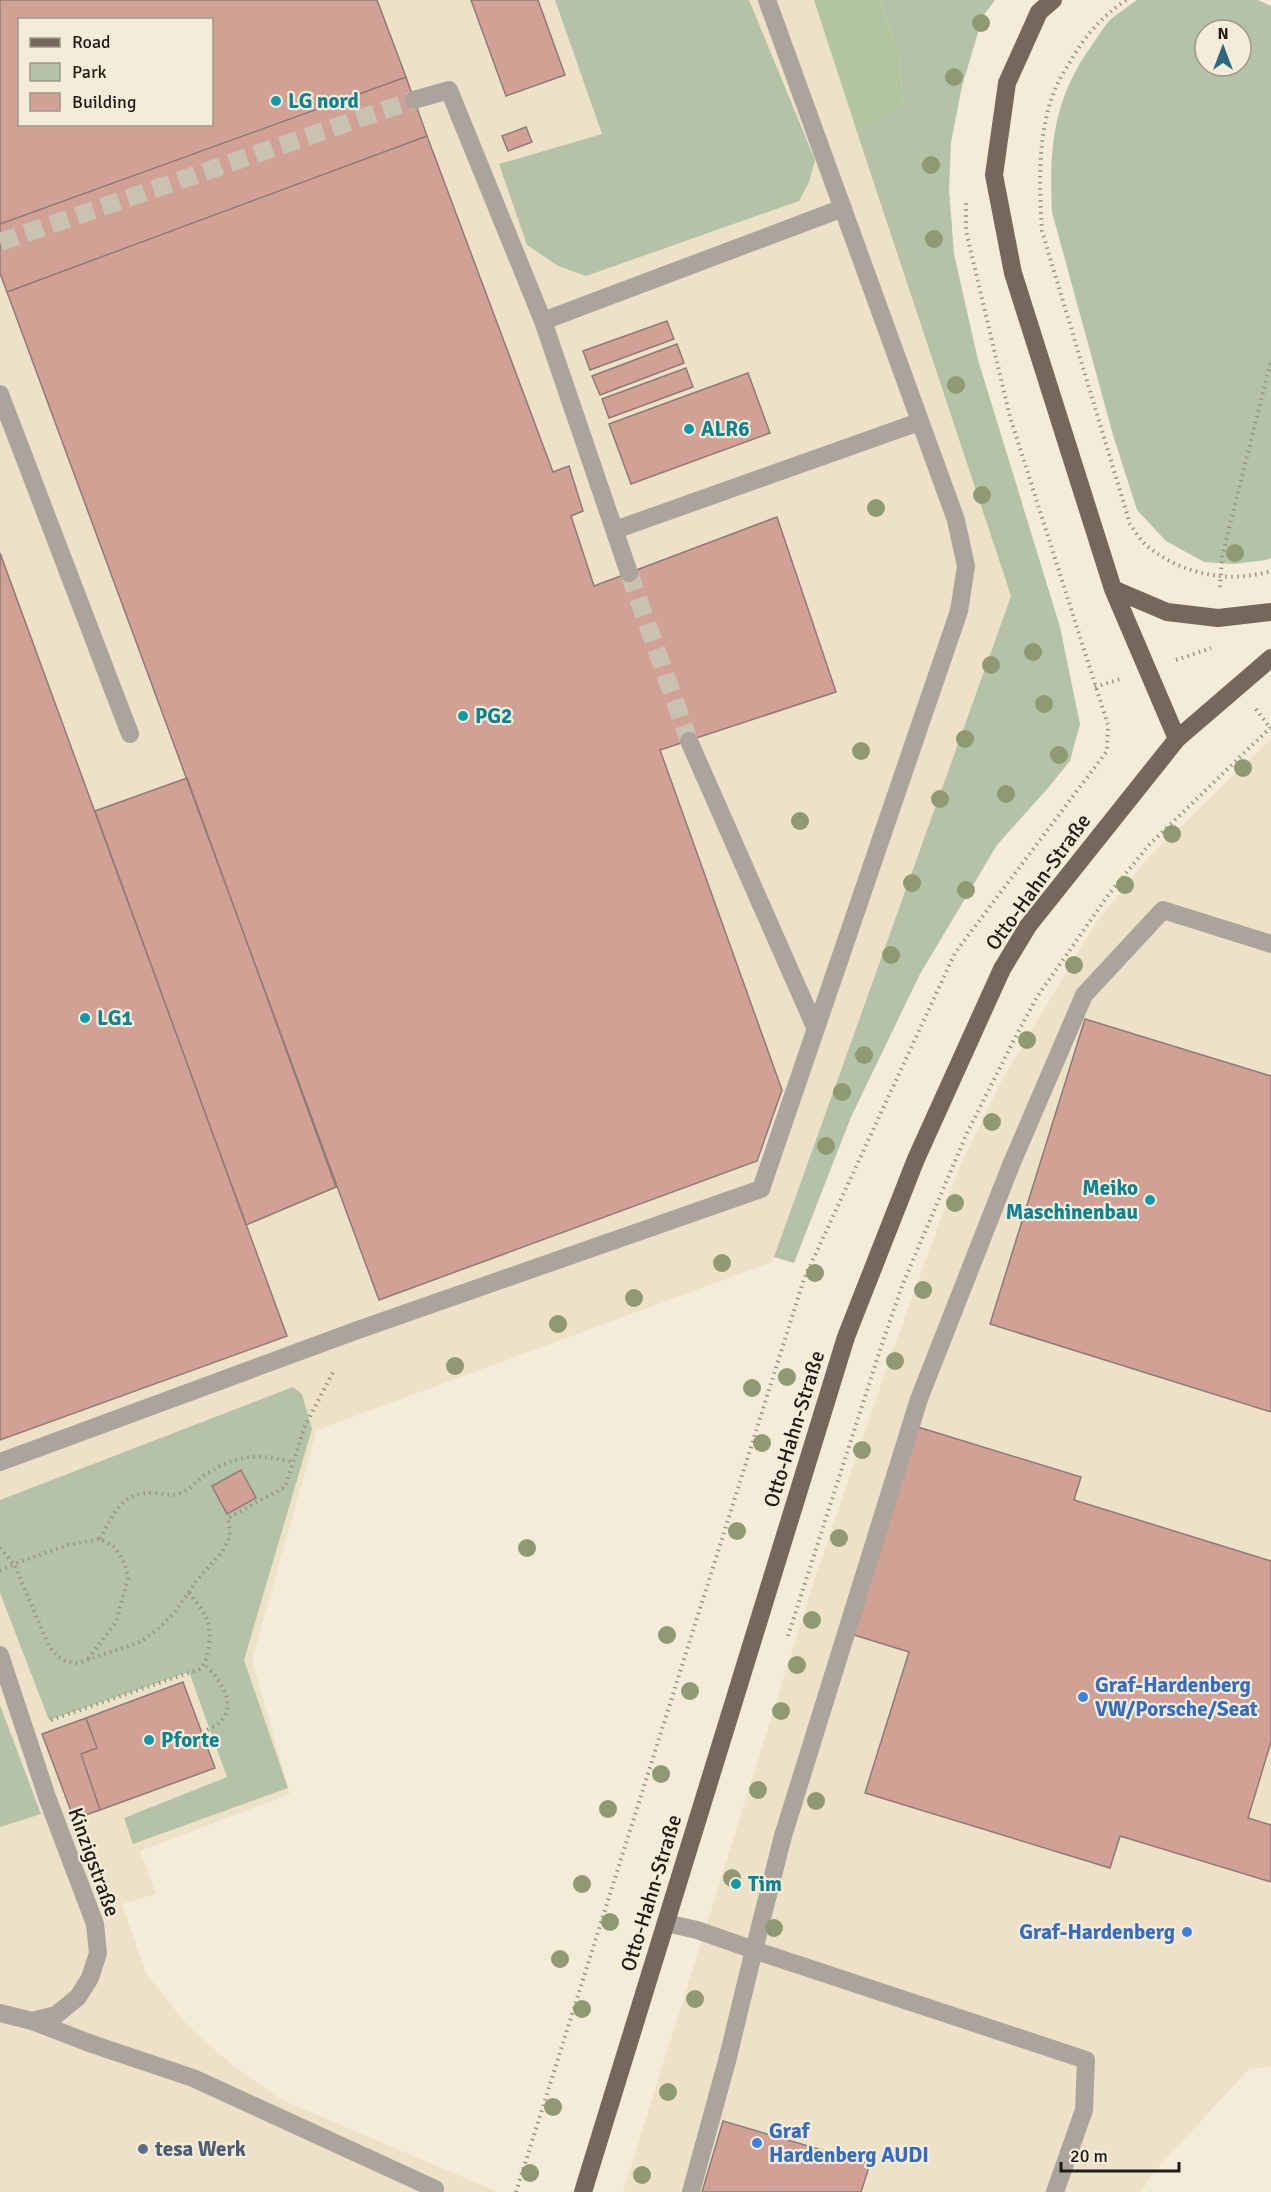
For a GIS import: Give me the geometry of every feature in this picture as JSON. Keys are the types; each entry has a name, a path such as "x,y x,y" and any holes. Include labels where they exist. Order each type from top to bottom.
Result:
{"main road":[{"path":"1053,0 1039,12 1007,83 994,175 1013,273 1113,589 1177,739"},
{"path":"1113,589 1167,612 1218,618 1271,612"},
{"name":"Otto-Hahn-Straße","path":"583,2192 846,1337 916,1159 1002,969 1028,926 1177,739 1271,658"}],"street":[{"path":"0,1462 355,1331 761,1189 959,611 966,566 956,520 767,0"},
{"path":"414,100 449,90 543,321 629,573"},
{"path":"543,321 843,208"},
{"path":"0,394 130,734"},
{"path":"615,530 919,422"},
{"path":"689,741 815,1026"},
{"path":"690,2192 727,2061 783,1836 919,1399 1011,1165 1084,995 1163,910 1271,944"},
{"name":"Kinzigstraße","path":"0,1655 47,1797 95,1924 98,1953 90,1978 78,1998 57,2015 32,2021"},
{"path":"666,1923 697,1930 1086,2060 1084,2110 1055,2192"},
{"path":"0,2013 32,2021 193,2078 435,2189"}],"path":[{"path":"1126,0 1105,14 1079,48 1056,86 1046,123 1040,162 1042,231 1130,524 1145,544 1164,558 1185,568 1221,577 1256,576 1271,571"},
{"path":"1221,577 1222,557 1271,360"},
{"path":"516,2192 804,1279 954,953 1107,751 1108,725 1095,687"},
{"path":"0,1548 14,1564 49,1646 57,1656 67,1662 78,1663 140,1642 174,1613 222,1552 230,1536 228,1518 285,1487 305,1426 355,1331"},
{"path":"100,1539 116,1509 124,1500 155,1493 169,1496 185,1492 202,1477 224,1463 249,1456 271,1456 292,1462"},
{"path":"0,1571 68,1545 100,1539 115,1546 125,1564 128,1578 116,1622 88,1660"},
{"path":"25,1729 200,1669 205,1665 209,1647 207,1618 189,1592"},
{"path":"202,1733 222,1720 227,1709 227,1695 216,1676 205,1665"}],"shaded area":[{"path":"0,0 995,0 983,16 962,86 951,142 949,190 954,254 978,360 1023,504 1011,596 772,1262 317,1430 252,1660 290,1794 140,1851 156,1894 122,1904 146,1973 188,2026 230,2063 282,2100 498,2192 0,2192"},
{"path":"1271,739 1271,2066 1249,2069 1154,2172 1141,2192 623,2192 814,1581 888,1364 960,1166 1002,1080 1095,924 1148,858"}],"green space":[{"path":"555,0 749,0 815,160 809,182 799,201 586,276 558,266 527,245 499,164 602,134"},
{"path":"814,0 880,0 899,55 903,104 857,132"},
{"path":"880,0 995,0 983,16 962,86 951,142 949,190 954,254 978,360 1060,627 1080,724 1070,761 997,845 920,974 851,1117 794,1263 774,1257 1011,596 857,132 903,104 899,55"},
{"path":"1137,0 1258,0 1271,6 1271,558 1266,560 1233,564 1204,562 1166,541 1137,510 1113,435 1052,212 1051,189 1053,145 1061,105 1079,65 1114,16"},
{"path":"293,1387 302,1394 312,1429 244,1660 288,1788 133,1844 124,1818 227,1777 189,1672 49,1720 0,1593 0,1500"},
{"path":"0,1705 41,1814 0,1827"}],"building":[{"name":"LG nord","path":"0,0 377,0 406,77 0,224"},
{"path":"471,0 538,0 565,75 506,96"},
{"path":"406,77 427,136 7,292 0,273 0,224"},
{"path":"526,127 532,142 508,151 502,136"},
{"name":"PG2","path":"427,136 553,472 569,466 583,511 571,516 594,586 777,517 836,692 660,750 782,1090 757,1161 379,1300 7,292"},
{"path":"667,321 674,339 590,370 583,351"},
{"path":"677,344 684,363 600,395 592,376"},
{"path":"686,368 693,387 609,418 602,399"},
{"name":"ALR6","path":"748,373 770,433 631,484 609,424"},
{"name":"LG1","path":"0,553 287,1336 0,1440"},
{"path":"187,778 336,1187 246,1225 95,811"},
{"name":"Meiko Maschinenbau","path":"1085,1019 1271,1076 1271,1412 990,1324"},
{"name":"Graf-Hardenberg VW/Porsche/Seat","path":"918,1427 1081,1477 1074,1500 1271,1561 1271,1742 1248,1818 1271,1825 1271,1882 1120,1836 1110,1868 865,1793 909,1652 854,1635"},
{"path":"241,1470 256,1498 227,1514 212,1486"},
{"name":"Pforte","path":"183,1682 215,1768 100,1810 81,1754 97,1748 86,1718"},
{"path":"86,1718 97,1748 81,1754 100,1810 74,1819 42,1734"},
{"name":"Graf Hardenberg AUDI","path":"723,2121 870,2164 861,2192 702,2192"}],"tunnel":[{"path":"0,242 414,100"},
{"path":"629,573 689,741"}],"place":[{"name":"LG nord","path":"276,101"},
{"name":"ALR6","path":"689,429"},
{"name":"PG2","path":"463,716"},
{"name":"LG1","path":"85,1018"},
{"name":"Meiko Maschinenbau","path":"1150,1200"},
{"name":"Graf-Hardenberg VW/Porsche/Seat","path":"1083,1697"},
{"name":"Pforte","path":"149,1740"},
{"name":"Tim","path":"736,1884"},
{"name":"Graf-Hardenberg","path":"1187,1932"},
{"name":"Graf Hardenberg AUDI","path":"757,2143"},
{"name":"tesa Werk","path":"143,2149"}]}
